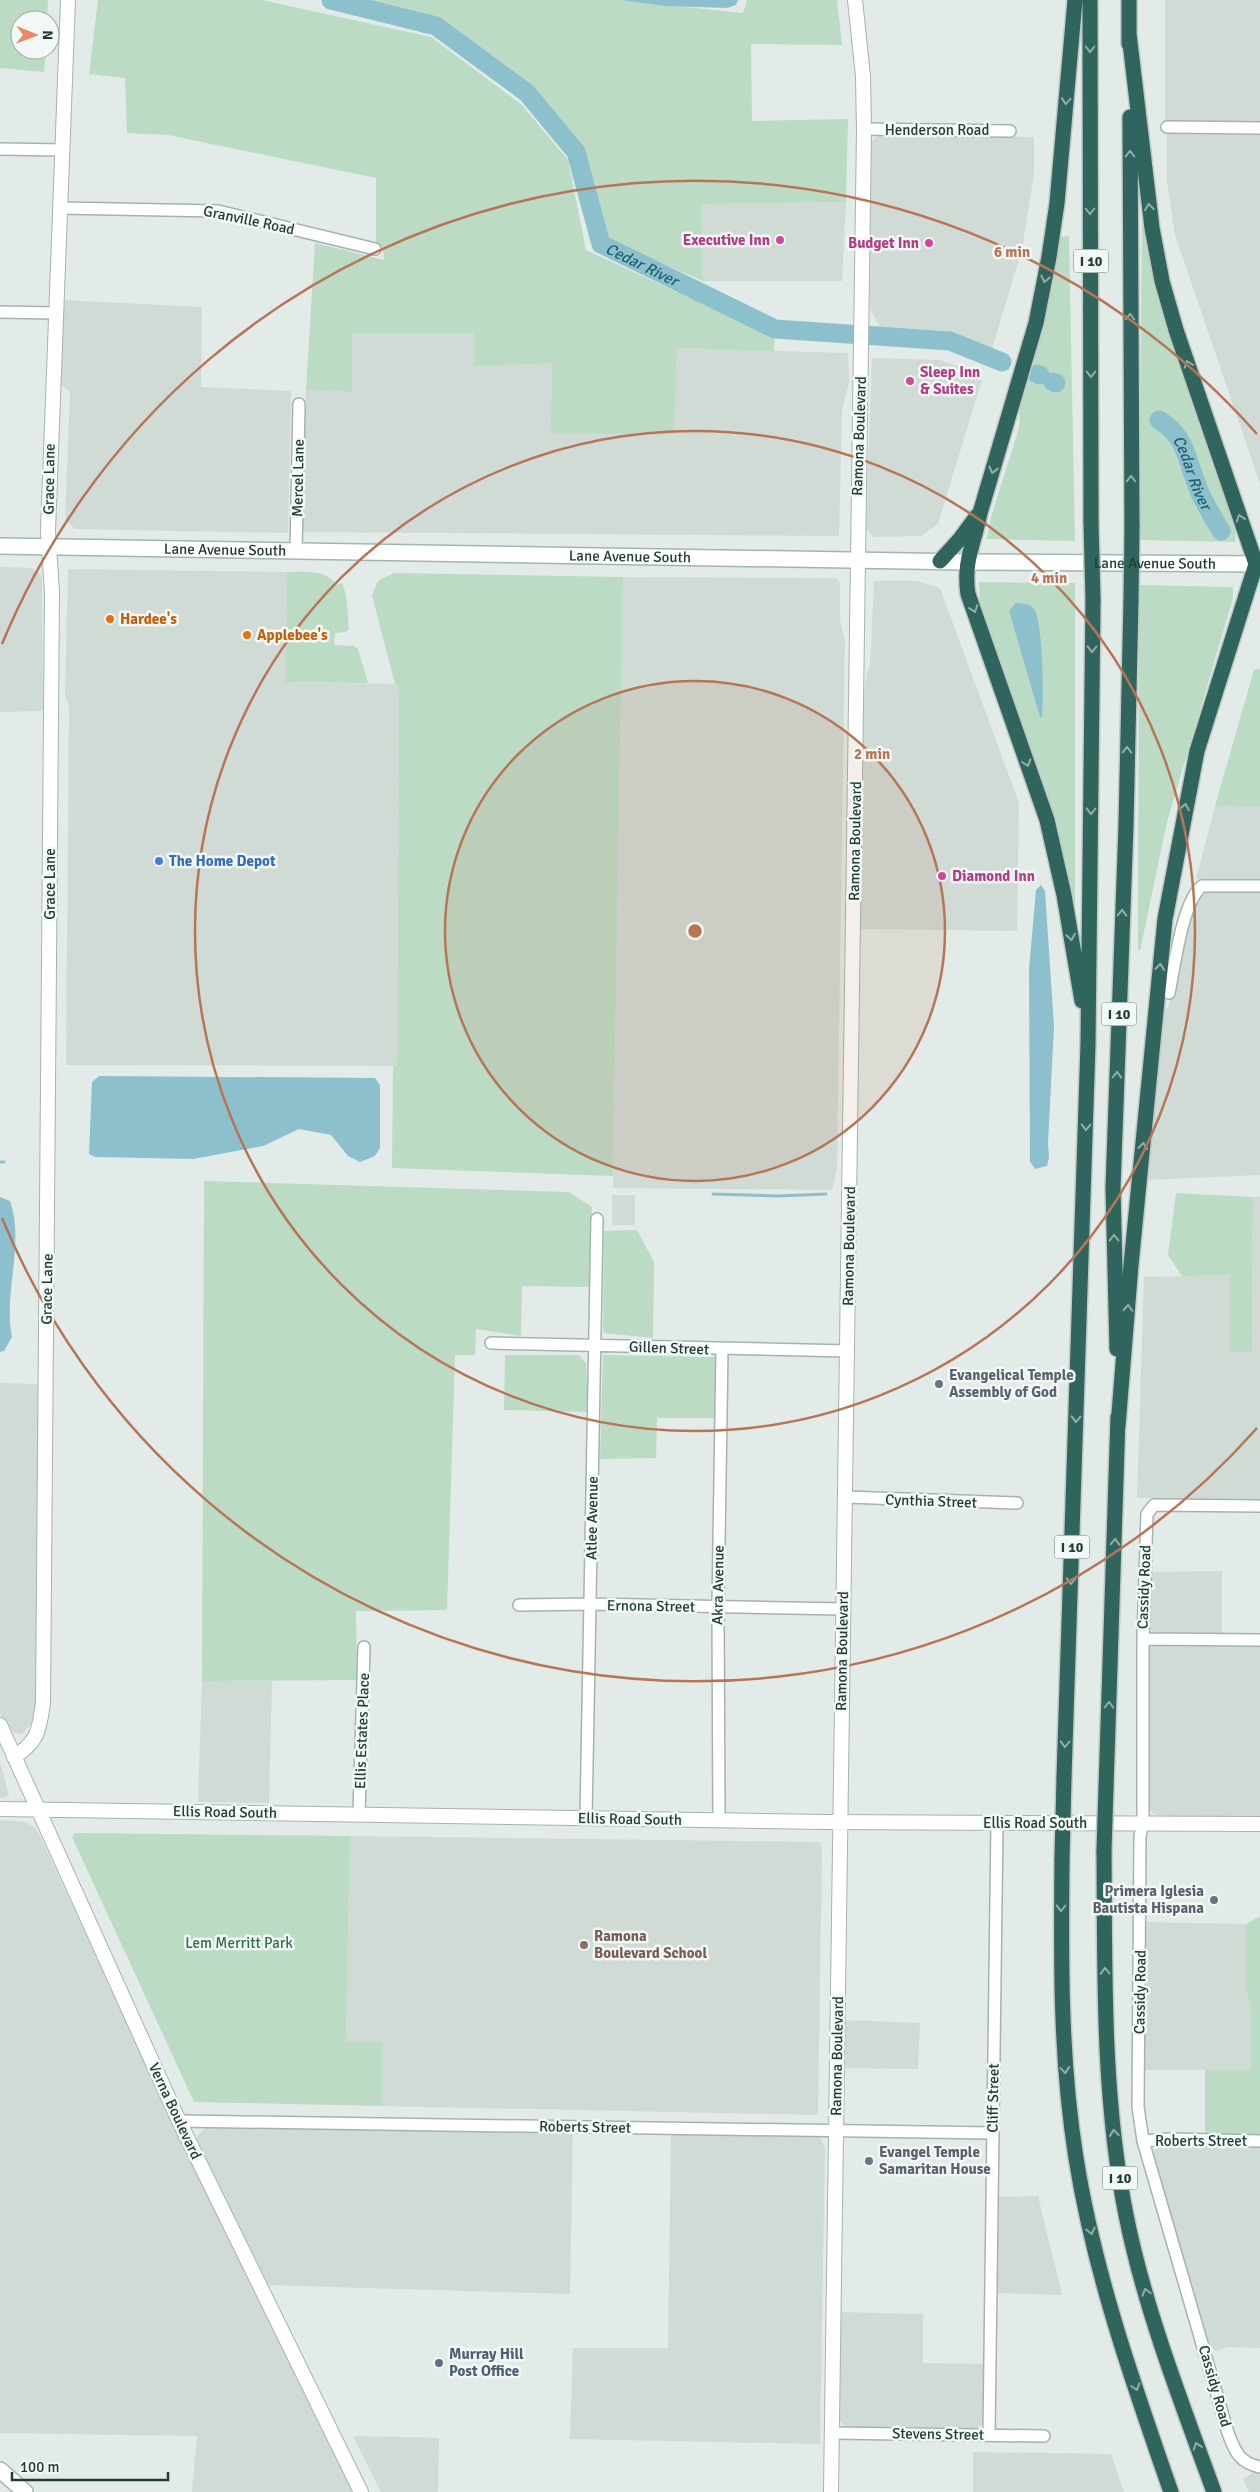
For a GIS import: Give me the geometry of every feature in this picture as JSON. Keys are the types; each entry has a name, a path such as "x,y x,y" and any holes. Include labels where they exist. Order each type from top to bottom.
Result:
{"highway":[{"path":"1075,0 1057,203 1049,257 1036,323 966,562 968,594 1047,820 1057,857 1088,1044"},
{"name":"I 10","path":"1090,0 1092,600 1088,1044 1064,1777 1060,1994 1069,2107 1076,2158 1101,2272 1118,2333 1171,2492"},
{"name":"I 10","path":"1129,0 1132,528 1126,825 1113,1188 1118,1426 1104,1850 1106,2051 1114,2138 1126,2215 1167,2363 1214,2492"},
{"path":"1118,1426 1131,1265 1167,910 1197,751 1258,564 1176,330 1162,281 1150,218 1129,34"},
{"path":"940,561 980,513"}],"main road":[{"name":"Lane Avenue South","path":"0,546 296,552 856,558 966,562 1258,564"},
{"path":"0,2470 25,2492"}],"street":[{"name":"Grace Lane","path":"14,1757 35,1739 39,1731 44,1703 52,592 48,547 51,402 64,150 68,0"},
{"name":"Ramona Boulevard","path":"832,2492 843,1609 854,976 856,558 864,130 863,69 855,0"},
{"path":"1167,126 1260,128"},
{"name":"Henderson Road","path":"864,130 1010,130"},
{"path":"0,149 64,150"},
{"name":"Granville Road","path":"60,208 218,211 375,249"},
{"path":"0,312 56,313"},
{"name":"Mercel Lane","path":"296,552 299,404"},
{"path":"1169,992 1187,908 1194,892 1202,886 1260,886"},
{"name":"Atlee Avenue","path":"586,1818 597,1219"},
{"name":"Gillen Street","path":"491,1343 848,1351"},
{"name":"Akra Avenue","path":"719,1820 718,1607 722,1349"},
{"name":"Cynthia Street","path":"845,1498 1017,1503"},
{"name":"Cassidy Road","path":"1260,1506 1154,1505 1147,1514 1143,1639 1142,1823 1140,1836 1138,2108 1142,2141 1228,2434 1235,2452 1246,2463 1260,2467"},
{"name":"Ernona Street","path":"519,1605 591,1604 843,1609"},
{"path":"1143,1639 1260,1640"},
{"name":"Ellis Estates Place","path":"359,1814 364,1647"},
{"name":"Verna Boulevard","path":"0,1725 178,2121 361,2492"},
{"name":"Ellis Road South","path":"0,1809 840,1822 1260,1824"},
{"name":"Cliff Street","path":"989,2434 997,1823"},
{"name":"Roberts Street","path":"178,2121 992,2133"},
{"name":"Roberts Street","path":"1142,2141 1169,2139 1260,2141"},
{"name":"Stevens Street","path":"832,2433 1044,2436"}],"shaded area":[{"path":"1165,0 1260,0 1260,123 1165,123"},
{"path":"1167,134 1260,135 1260,484 1175,235 1167,181"},
{"path":"878,135 1034,137 1034,174 1022,249 992,349 947,331 880,327 870,309 871,142"},
{"path":"846,202 842,281 703,281 701,204"},
{"path":"62,300 202,307 201,387 291,391 288,533 75,529 65,519 70,392 58,382"},
{"path":"352,333 475,333 475,366 552,362 552,434 677,348 848,353 849,382 842,409 839,536 301,532 306,390 352,392"},
{"path":"872,358 940,360 983,376 938,524 921,536 873,537 866,528"},
{"path":"0,567 32,568 42,576 43,711 0,712"},
{"path":"68,569 287,572 285,682 399,684 397,1066 66,1065 69,707 65,695"},
{"path":"623,577 836,578 840,583 840,620 845,641 837,1168 832,1190 613,1188"},
{"path":"874,581 917,581 940,588 1019,803 1017,931 859,929 863,705 867,672 870,666"},
{"path":"1215,806 1260,807 1260,879 1196,879"},
{"path":"1260,890 1260,1175 1145,1180 1149,1030 1169,1006 1188,917 1203,891"},
{"path":"612,1195 635,1195 635,1225 612,1225"},
{"path":"1253,1197 1260,1197 1260,1499 1137,1498 1144,1277 1230,1275 1230,1352 1252,1352"},
{"path":"0,1383 39,1384 37,1705 31,1724 22,1734 8,1731 0,1712"},
{"path":"1222,1571 1222,1636 1156,1635 1149,1628 1150,1572"},
{"path":"1157,1643 1260,1644 1260,1817 1162,1817 1151,1812 1148,1803 1148,1649"},
{"path":"202,1681 272,1681 269,1803 198,1802"},
{"path":"0,1762 9,1795 4,1798 0,1798"},
{"path":"0,1820 25,1822 34,1827 39,1834 170,2116 354,2492 192,2492 197,2436 0,2433"},
{"name":"Ramona Boulevard School","path":"350,1836 820,1842 822,1848 818,2115 382,2106 382,2042 346,2042"},
{"path":"1144,1922 1246,1924 1246,1991 1251,2009 1251,2070 1143,2070"},
{"path":"843,2020 920,2023 918,2069 842,2068"},
{"path":"205,2128 573,2130 570,2294 264,2285 198,2147 196,2139 199,2134"},
{"path":"671,2133 819,2135 825,2147 820,2444 570,2439 573,2348 668,2348"},
{"path":"1159,2145 1260,2145 1260,2348 1228,2347 1216,2351 1210,2347 1154,2156 1154,2150"},
{"path":"1038,2196 1062,2295 995,2293 996,2197"},
{"path":"838,2312 923,2314 923,2363 985,2364 984,2421 980,2427 973,2430 849,2428 840,2422 836,2414"},
{"path":"353,2436 439,2438 438,2492 381,2492"},
{"path":"973,2452 1111,2454 1124,2492 973,2492"},
{"path":"1254,2472 1260,2472 1260,2492 1249,2492 1243,2479"}],"green space":[{"path":"0,0 48,0 48,10 10,10 10,60 45,60 44,72 0,68"},
{"path":"98,0 262,0 431,37 522,105 568,160 586,250 775,337 774,351 677,348 674,434 551,434 552,363 475,366 474,333 352,333 352,392 306,390 315,243 384,260 383,247 376,244 376,178 168,135 127,133 125,78 89,74"},
{"path":"360,0 620,0 743,13 747,0 837,0 842,45 751,44 752,121 848,119 846,202 701,204 703,281 608,240 581,149 531,89 438,18"},
{"path":"1142,211 1236,526 1235,542 1139,540"},
{"path":"1069,236 1075,541 987,539 991,517 1019,428 1021,387 1050,285 1061,237"},
{"path":"287,572 315,572 327,576 337,585 342,583 346,595 349,629 345,632 335,633 334,645 353,646 358,649 368,683 285,682"},
{"path":"394,573 623,577 613,1176 392,1168 393,1066 397,1066 399,685 395,684 372,595 378,581"},
{"path":"979,582 1075,583 1075,919 980,607","holes":["1009,611 1038,617 1043,703 1042,718"]},
{"path":"1139,585 1233,587 1233,598 1167,822 1140,951 1138,949"},
{"path":"1260,669 1260,807 1215,806 1254,670"},
{"path":"204,1181 569,1192 592,1207 590,1287 522,1286 521,1336 476,1329 475,1355 455,1355 447,1610 356,1611 357,1680 202,1681"},
{"path":"1176,1193 1253,1197 1252,1352 1230,1352 1230,1275 1182,1276 1168,1255"},
{"path":"637,1230 654,1262 653,1338 604,1333 603,1327 604,1231"},
{"path":"505,1355 579,1355 586,1363 588,1412 504,1410"},
{"path":"603,1355 715,1357 718,1362 717,1418 657,1418 656,1458 600,1459"},
{"name":"Lem Merritt Park","path":"75,1833 350,1836 346,2042 382,2042 382,2106 194,2102 72,1837"},
{"path":"1260,1916 1260,2134 1205,2136 1205,2070 1251,2070 1251,2009 1246,1991 1246,1924"}],"water":[{"path":"620,0 738,0 736,5 727,8 666,6"},
{"path":"1016,603 1030,606 1034,609 1037,616 1042,661 1042,718 1040,717 1009,611"},
{"path":"1041,885 1045,891 1054,1026 1048,1143 1049,1158 1047,1166 1035,1169 1030,1162 1029,969 1036,890"},
{"path":"99,1076 375,1078 380,1085 380,1148 375,1156 360,1162 348,1156 331,1135 299,1129 263,1146 193,1159 95,1157 89,1154 92,1082"},
{"path":"0,1197 10,1201 14,1217 15,1251 10,1303 12,1337 4,1351 0,1352"}],"waterway":[{"name":"Cedar River","path":"331,0 436,26 527,93 576,152 601,244 775,329 950,341 1002,362"},
{"name":"Cedar River","path":"1159,420 1176,434 1186,452 1200,493 1221,531"},
{"path":"713,1194 778,1196 826,1194"}],"place":[{"name":"Executive Inn","path":"780,240"},
{"name":"Budget Inn","path":"929,243"},
{"name":"Sleep Inn & Suites","path":"910,381"},
{"name":"Hardee's","path":"110,619"},
{"name":"Applebee's","path":"247,635"},
{"name":"The Home Depot","path":"159,861"},
{"name":"Diamond Inn","path":"942,876"},
{"name":"Evangelical Temple Assembly of God","path":"939,1384"},
{"name":"Primera Iglesia Bautista Hispana","path":"1214,1900"},
{"name":"Ramona Boulevard School","path":"584,1945"},
{"name":"Evangel Temple Samaritan House","path":"869,2161"},
{"name":"Murray Hill Post Office","path":"439,2363"}]}
